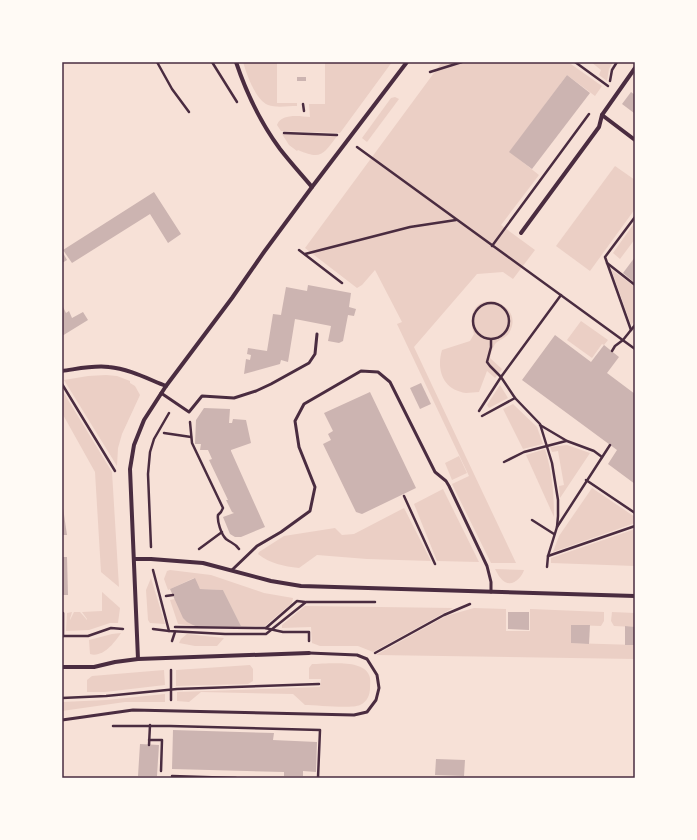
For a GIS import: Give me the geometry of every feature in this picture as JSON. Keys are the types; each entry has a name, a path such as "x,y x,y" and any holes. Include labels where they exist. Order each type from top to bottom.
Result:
{"street":[{"path":"236,62 244,86 269,132 280,150 312,187"},
{"path":"138,659 135,559 130,469 134,445 144,420 166,386 232,298 264,252 407,62"},
{"path":"521,233 599,127 602,115 635,68"},
{"path":"602,115 635,140"},
{"path":"62,371 92,367 108,367 124,370 166,386"},
{"path":"135,559 203,563 271,581 301,586 635,596"},
{"path":"62,668 94,666 138,659 309,654"}],"lane":[{"path":"162,393 189,412 202,396 234,398 256,391 309,364 315,354 317,334"},
{"path":"232,570 256,546 281,532 310,511 315,486 299,447 295,421 304,404 361,371 378,372 390,382 435,472 446,481 487,566 491,582 491,592"},
{"path":"62,720 133,710 354,715 367,712 376,700 379,688 377,675 367,659 357,655 309,654"}],"path":[{"path":"157,62 172,89 189,112"},
{"path":"212,62 240,106"},
{"path":"430,72 462,62"},
{"path":"575,62 608,86"},
{"path":"604,92 608,86 612,70 617,62"},
{"path":"303,104 304,111"},
{"path":"492,246 591,111"},
{"path":"277,132 338,135"},
{"path":"356,146 635,349"},
{"path":"631,330 605,257 635,217"},
{"path":"305,254 410,227 457,220"},
{"path":"299,250 342,283"},
{"path":"606,263 635,285"},
{"path":"480,411 501,377 561,295"},
{"path":"490,303 502,306 506,310 510,321 506,333 501,337 492,340 479,335 473,324 473,318 479,308 490,303"},
{"path":"612,351 635,325"},
{"path":"492,340 487,362 501,377 515,398 540,424 567,441 594,451 602,457"},
{"path":"62,384 115,471"},
{"path":"482,416 515,398"},
{"path":"169,631 154,576 151,559 148,474 150,452 160,427 176,403"},
{"path":"189,412 192,443 223,508 218,515 217,520 225,538 236,544 245,557"},
{"path":"540,424 552,463 558,500 557,527"},
{"path":"164,433 191,438"},
{"path":"504,462 524,452 567,441"},
{"path":"547,567 548,556 557,527 610,444"},
{"path":"586,480 635,513"},
{"path":"404,496 435,564"},
{"path":"532,520 554,534"},
{"path":"548,556 635,526"},
{"path":"199,549 222,532"},
{"path":"166,596 173,595"},
{"path":"265,628 298,602 376,602"},
{"path":"153,629 175,632 266,634 306,602"},
{"path":"375,653 437,619 471,604 464,604"},
{"path":"62,613 62,636 88,636 112,628 123,629"},
{"path":"175,627 265,628 283,632 309,632 309,654"},
{"path":"172,641 175,632"},
{"path":"171,670 171,701"},
{"path":"62,698 106,696 171,689 319,684"},
{"path":"149,745 150,719"},
{"path":"105,726 320,730 318,748 318,778"},
{"path":"149,740 162,740 161,771"},
{"path":"172,776 236,778"}],"shaded area":[{"path":"243,62 277,62 277,103 297,103 297,106 282,107 268,105 263,102 252,86"},
{"path":"325,62 392,62 340,133 281,131 277,125 282,119 291,116 310,117 309,104 325,104"},
{"path":"442,62 568,62 602,86 595,96 567,75 510,152 539,175 501,225 535,250 513,279 503,272 477,274 414,347 516,563 491,563 452,484 469,476 397,324 402,322 375,270 362,285 357,288 305,248"},
{"path":"591,62 613,62 609,69 607,81 599,75 601,70"},
{"path":"395,97 399,99 367,142 362,138 391,98"},
{"path":"282,134 337,136 325,151 321,154 312,155 298,150 297,151 289,145"},
{"path":"615,166 635,180 635,209 590,271 556,246"},
{"path":"635,222 635,239 620,259 613,253"},
{"path":"611,269 635,287 635,320 631,325"},
{"path":"494,301 508,309 513,322 509,333 495,344 490,358 502,369 495,378 487,371 479,392 466,393 458,391 452,388 443,378 440,365 442,350 470,341 474,334 472,315 476,307 485,302"},
{"path":"581,321 608,340 604,345 602,344 592,358 567,340"},
{"path":"106,375 117,376 130,381 140,395 122,434 118,448 117,466 64,380"},
{"path":"500,385 508,398 489,408 487,405"},
{"path":"62,390 112,472 119,587 101,572 95,472 62,413"},
{"path":"513,404 537,427 543,444 523,449 503,409"},
{"path":"567,445 590,453 560,498 559,486 564,485 558,451 552,452 550,447"},
{"path":"545,449 552,483 554,517 526,455"},
{"path":"459,456 467,473 452,480 445,463"},
{"path":"592,488 635,517 635,523 553,552 559,536"},
{"path":"443,489 479,562 437,561 414,504"},
{"path":"404,508 431,561 367,559 317,555 299,568 277,564 258,554 284,536 335,528 342,535 354,534"},
{"path":"635,529 635,566 551,563 551,558"},
{"path":"495,569 524,570 517,580 508,583 499,576"},
{"path":"170,570 211,575 264,593 293,598 292,603 265,626 241,626 223,590 200,589 194,578 168,590 164,579 167,571"},
{"path":"151,578 165,624 150,623 148,620 146,590"},
{"path":"102,592 120,608 118,623 110,623 89,630 66,631 67,613 72,612 70,620 74,612 80,612 87,620 82,612 102,611"},
{"path":"175,599 186,620 195,626 178,624 170,600"},
{"path":"305,606 453,608 373,652 358,646 320,646 312,643 311,627 282,628 282,625"},
{"path":"474,608 506,609 506,631 530,631 530,609 604,612 604,621 601,626 571,625 571,643 635,645 635,659 376,655 446,616"},
{"path":"612,612 635,613 635,627 614,626 611,621"},
{"path":"121,633 112,645 104,651 95,655 90,654 89,640"},
{"path":"187,634 224,638 217,646 195,646 179,643"},
{"path":"312,664 352,664 365,670 369,675 370,680 370,691 368,698 360,705 349,707 305,705 293,694 201,692 189,702 177,701 177,692 320,687 321,679 309,679 309,668"},
{"path":"250,665 253,669 253,681 248,684 176,686 176,670"},
{"path":"164,670 165,685 105,692 87,692 87,680 92,676"},
{"path":"165,694 165,702 125,702 62,711 62,702 106,700"}],"building":[{"path":"567,75 590,93 532,169 509,152"},
{"path":"297,77 306,77 306,81 297,81"},
{"path":"631,92 635,95 634,113 622,104"},
{"path":"154,192 181,234 168,243 150,214 72,263 63,250"},
{"path":"62,251 67,260 62,263"},
{"path":"635,257 635,283 623,273"},
{"path":"308,285 351,293 349,307 356,309 354,316 348,315 343,341 339,343 328,341 331,326 295,319 288,362 281,360 280,364 244,374 246,359 250,360 251,355 247,354 248,348 267,351 273,314 281,315 286,287 307,291"},
{"path":"62,305 66,313 69,311 72,318 83,312 88,320 62,336"},
{"path":"555,335 591,362 604,345 619,357 607,373 635,394 635,484 608,464 617,450 522,380"},
{"path":"421,383 431,404 420,409 410,388"},
{"path":"370,392 416,488 362,514 356,512 323,444 331,440 328,434 333,431 324,413"},
{"path":"204,408 230,409 229,423 232,423 233,419 246,420 251,443 231,451 265,527 241,537 235,537 230,534 223,517 234,513 226,500 228,500 209,460 212,459 208,450 200,450 201,444 195,444 196,420"},
{"path":"63,508 67,535 62,535"},
{"path":"62,557 67,557 68,595 62,595"},
{"path":"195,578 200,589 223,590 241,626 195,626 183,618 170,589"},
{"path":"508,612 529,612 529,630 508,629"},
{"path":"571,625 590,625 589,644 571,643"},
{"path":"625,626 635,627 635,645 625,645"},
{"path":"173,730 274,733 273,740 317,742 316,772 303,771 303,776 284,776 284,772 172,769"},
{"path":"140,744 159,745 157,776 138,776"},
{"path":"436,759 465,760 464,776 435,775"}]}
